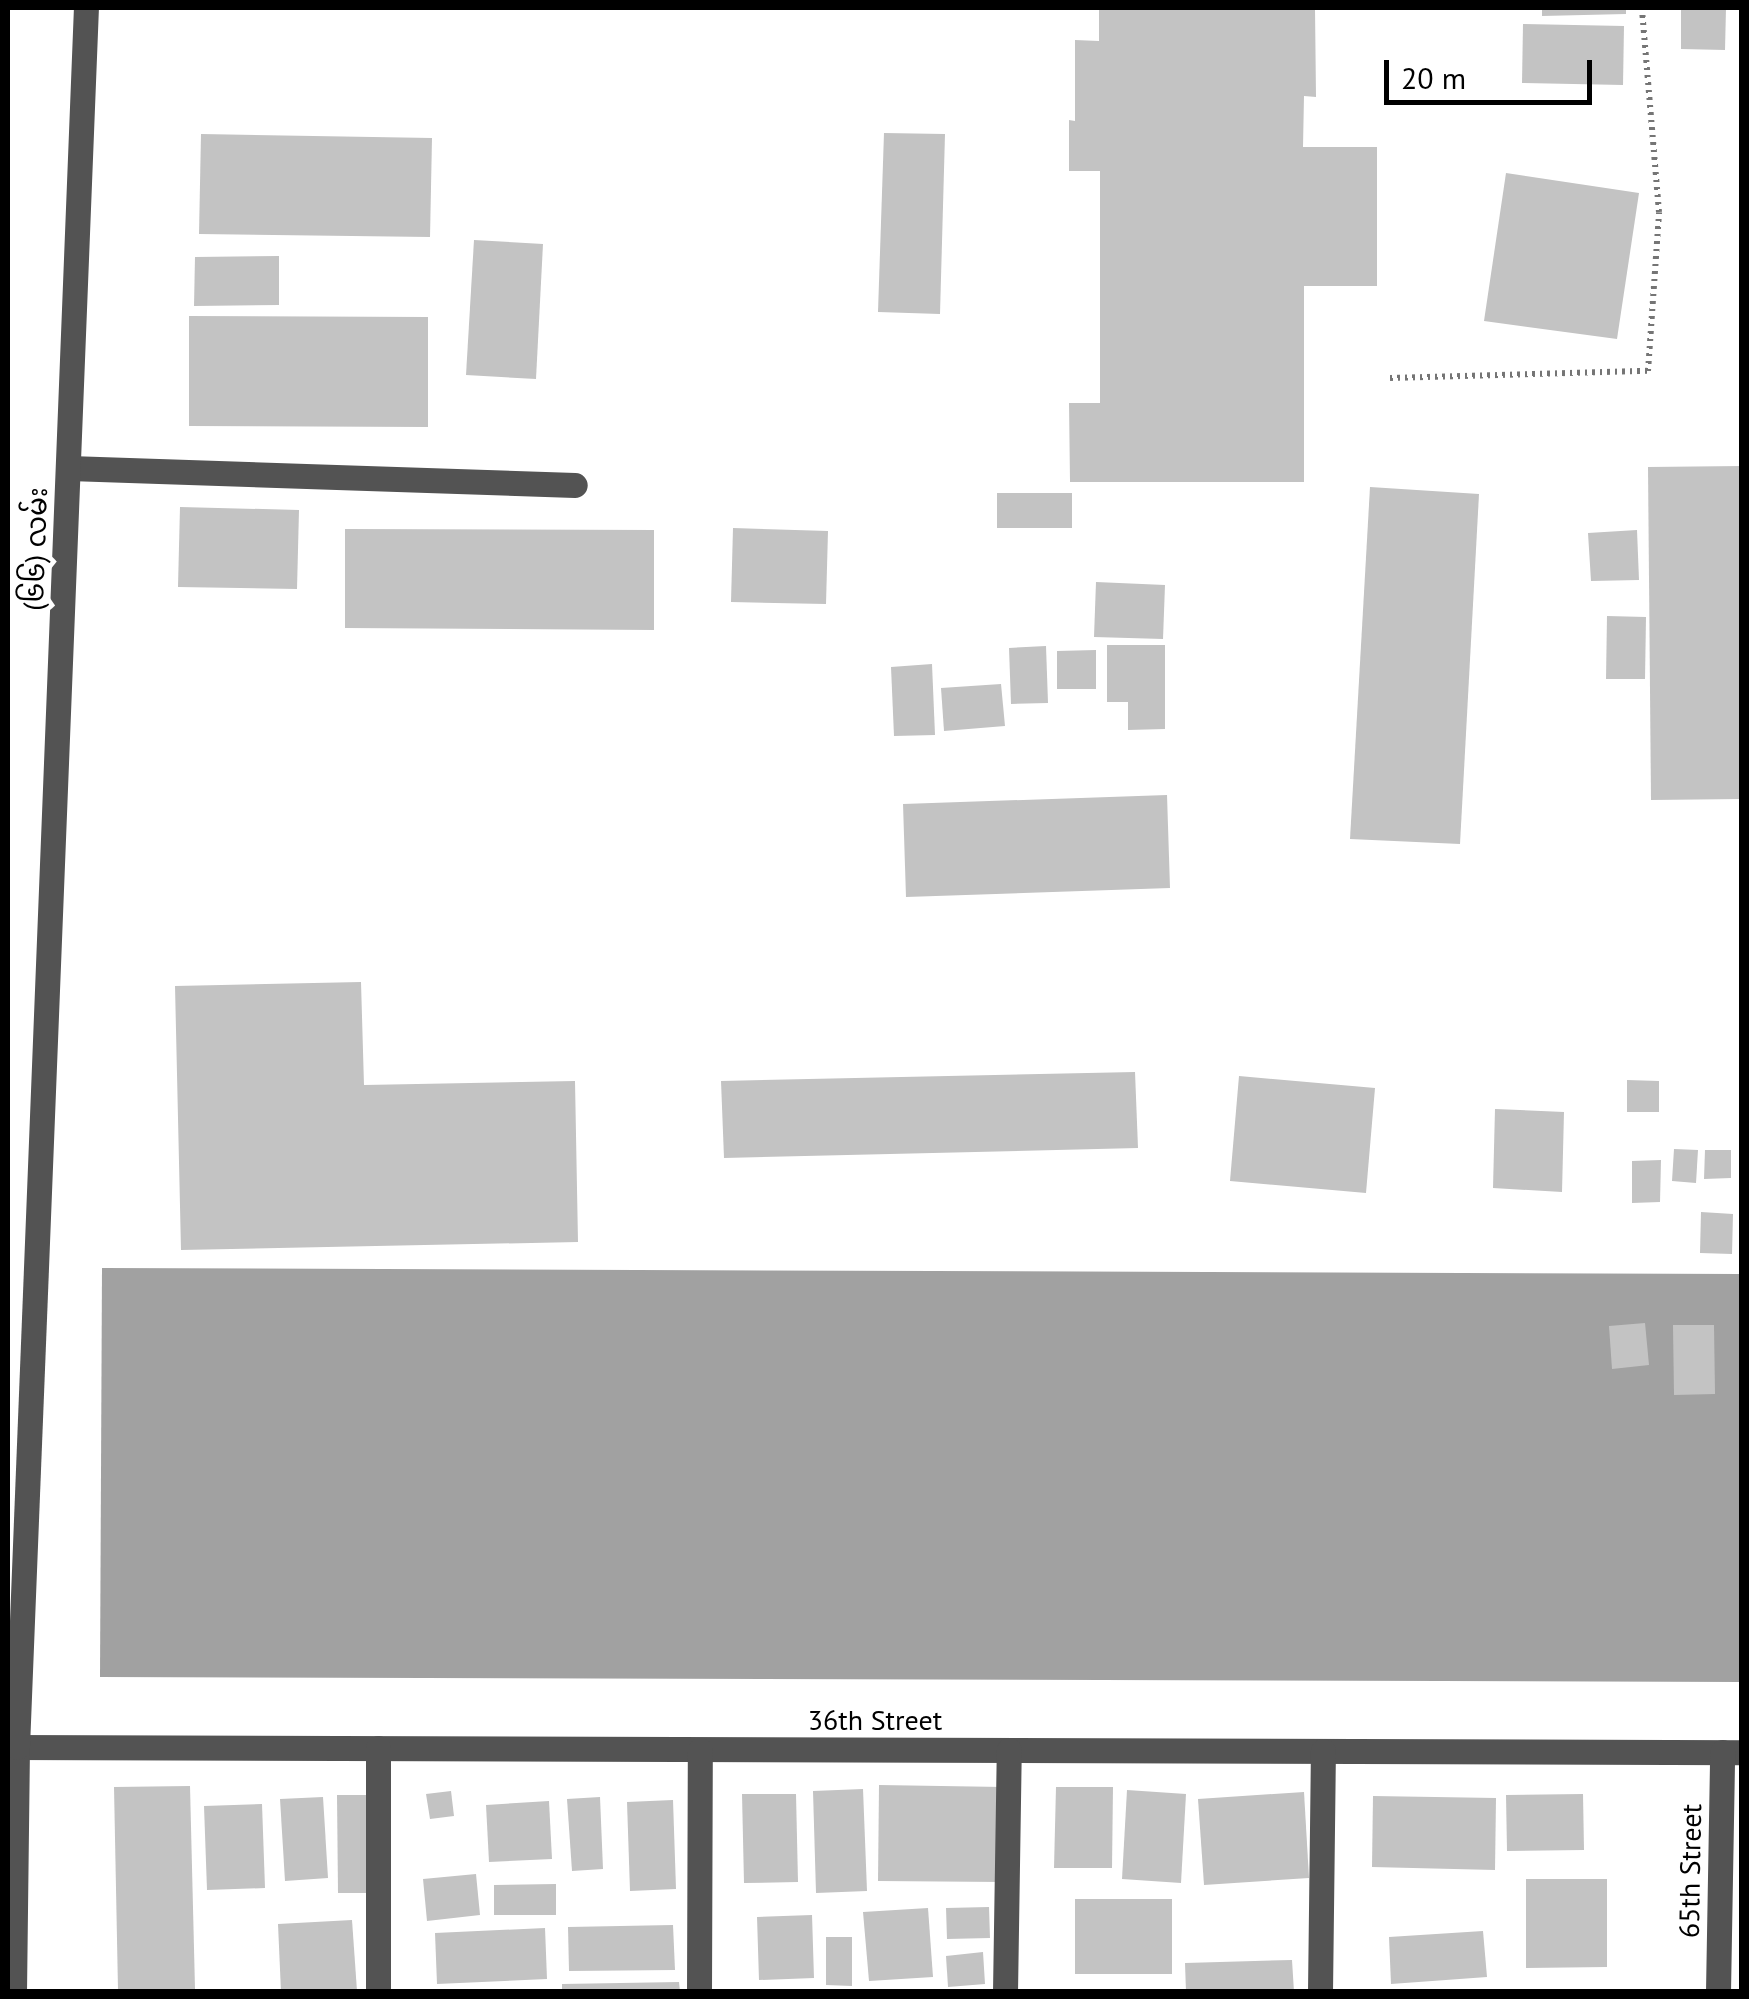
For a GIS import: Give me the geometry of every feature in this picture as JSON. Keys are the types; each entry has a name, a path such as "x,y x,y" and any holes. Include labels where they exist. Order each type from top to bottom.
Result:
{"street":[{"name":"(၆၆) လမ်း","path":"14,1992 12,1747 86,8"},
{"path":"69,468 576,485"},
{"name":"36th Street","path":"12,1747 1732,1752"},
{"path":"378,1748 378,1992"},
{"path":"699,1992 700,1750"},
{"path":"1005,1992 1010,1750"},
{"path":"1320,1992 1323,1751"},
{"name":"65th Street","path":"1718,1992 1732,1752"}],"path":[{"path":"1390,378 1648,372 1659,212 1642,8"}],"shaded area":[{"path":"102,1268 1741,1274 1741,1682 100,1677"}],"building":[{"path":"1099,8 1315,8 1316,97 1304,96 1303,147 1377,147 1377,286 1304,286 1304,482 1070,482 1069,403 1100,403 1100,171 1069,171 1069,120 1075,121 1075,40 1099,41"},
{"path":"1542,8 1626,8 1626,14 1542,16"},
{"path":"1681,8 1726,8 1725,50 1681,49"},
{"path":"1523,24 1624,26 1623,85 1522,83"},
{"path":"884,133 945,134 940,314 878,312"},
{"path":"201,134 432,138 430,237 199,234"},
{"path":"1506,173 1639,193 1617,339 1484,321"},
{"path":"474,240 543,244 536,379 466,375"},
{"path":"279,256 279,305 194,306 195,257"},
{"path":"189,316 428,317 428,427 189,426"},
{"path":"1742,466 1742,799 1651,800 1648,467"},
{"path":"1370,487 1479,494 1460,844 1350,839"},
{"path":"997,493 1072,493 1072,528 997,528"},
{"path":"180,507 299,510 297,589 178,587"},
{"path":"733,528 828,531 826,604 731,602"},
{"path":"345,529 654,530 654,630 345,628"},
{"path":"1637,530 1639,580 1591,581 1588,533"},
{"path":"1096,582 1165,585 1163,639 1094,637"},
{"path":"1607,616 1646,617 1645,679 1606,679"},
{"path":"1107,645 1165,645 1165,729 1128,730 1128,702 1107,702"},
{"path":"1046,646 1048,703 1011,704 1009,648"},
{"path":"1096,650 1096,689 1057,689 1057,651"},
{"path":"932,664 935,735 894,736 891,667"},
{"path":"1001,684 1005,726 944,731 941,688"},
{"path":"1167,795 1170,888 906,897 903,804"},
{"path":"361,982 364,1085 575,1081 578,1242 181,1250 175,986"},
{"path":"1135,1072 1138,1148 724,1158 721,1081"},
{"path":"1239,1076 1375,1088 1366,1193 1230,1181"},
{"path":"1627,1080 1659,1081 1659,1112 1627,1112"},
{"path":"1495,1109 1564,1112 1562,1192 1493,1188"},
{"path":"1674,1149 1698,1150 1696,1183 1672,1181"},
{"path":"1705,1150 1731,1150 1731,1178 1704,1179"},
{"path":"1661,1160 1660,1202 1632,1203 1632,1161"},
{"path":"1701,1212 1733,1214 1732,1254 1700,1253"},
{"path":"1645,1323 1649,1365 1612,1369 1609,1326"},
{"path":"1673,1325 1714,1325 1715,1394 1674,1395"},
{"path":"879,1785 1003,1787 1002,1882 878,1881"},
{"path":"190,1786 195,1989 118,1990 114,1787"},
{"path":"1056,1787 1113,1787 1112,1868 1054,1868"},
{"path":"863,1789 867,1891 816,1893 813,1791"},
{"path":"1127,1790 1186,1794 1181,1883 1122,1879"},
{"path":"451,1791 454,1816 430,1819 426,1794"},
{"path":"1304,1792 1309,1878 1204,1885 1198,1799"},
{"path":"742,1794 796,1794 798,1882 744,1883"},
{"path":"1583,1794 1584,1850 1507,1851 1506,1795"},
{"path":"337,1795 370,1795 371,1893 338,1893"},
{"path":"1373,1796 1496,1798 1495,1870 1372,1867"},
{"path":"323,1797 328,1878 285,1881 280,1799"},
{"path":"600,1797 603,1869 572,1871 567,1799"},
{"path":"673,1800 676,1889 630,1891 627,1802"},
{"path":"549,1801 552,1859 489,1862 486,1805"},
{"path":"262,1804 265,1888 207,1890 204,1806"},
{"path":"476,1874 480,1915 427,1921 423,1879"},
{"path":"1526,1879 1607,1879 1607,1967 1526,1968"},
{"path":"556,1884 556,1915 494,1915 494,1885"},
{"path":"1075,1899 1172,1899 1172,1974 1075,1974"},
{"path":"989,1907 990,1938 947,1939 946,1908"},
{"path":"928,1908 933,1977 869,1981 863,1912"},
{"path":"812,1915 814,1978 759,1980 757,1917"},
{"path":"352,1920 357,1991 281,1992 278,1924"},
{"path":"673,1925 675,1970 569,1971 568,1927"},
{"path":"545,1928 547,1979 437,1984 435,1933"},
{"path":"1483,1931 1487,1977 1391,1984 1389,1937"},
{"path":"826,1937 852,1937 852,1986 826,1985"},
{"path":"983,1952 985,1984 948,1987 946,1956"},
{"path":"1292,1960 1294,1992 1186,1992 1185,1963"},
{"path":"679,1982 680,1992 562,1992 562,1984"}]}
